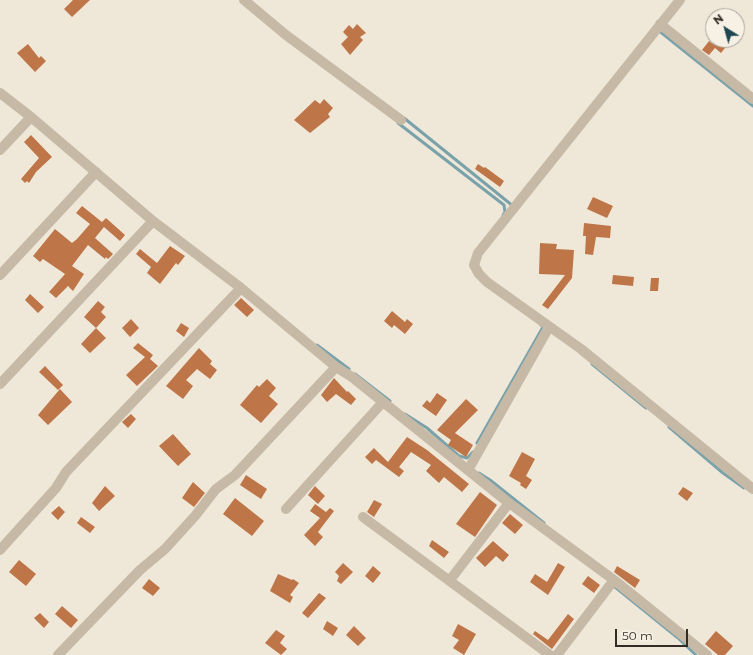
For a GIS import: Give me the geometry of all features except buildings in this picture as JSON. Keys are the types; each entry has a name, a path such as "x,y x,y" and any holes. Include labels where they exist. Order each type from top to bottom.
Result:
{"street":[{"path":"244,0 286,35 401,120"},
{"path":"680,0 478,253 474,260 476,270 487,282 581,349 753,489"},
{"path":"660,24 753,99"},
{"path":"0,93 31,117 153,221 241,288 336,367 352,377 508,503 614,580 707,655"},
{"path":"0,150 31,117"},
{"path":"0,274 96,172"},
{"path":"0,384 153,221"},
{"path":"0,550 56,488 66,472 241,288"},
{"path":"468,470 549,327"},
{"path":"58,655 140,570 166,549 216,489 235,475 336,367"},
{"path":"286,509 383,402"},
{"path":"450,580 508,503"},
{"path":"363,517 550,655"},
{"path":"557,655 614,580"}],"waterway":[{"path":"658,30 753,106"},
{"path":"404,118 513,206"},
{"path":"398,123 504,205 505,212 503,215"},
{"path":"477,443 543,327 541,325"},
{"path":"317,345 349,369"},
{"path":"592,364 646,408"},
{"path":"355,374 390,401"},
{"path":"405,414 427,428 459,456 467,458 473,452"},
{"path":"669,427 723,473 744,488"},
{"path":"479,473 544,523"},
{"path":"615,587 678,638 696,655"}]}
